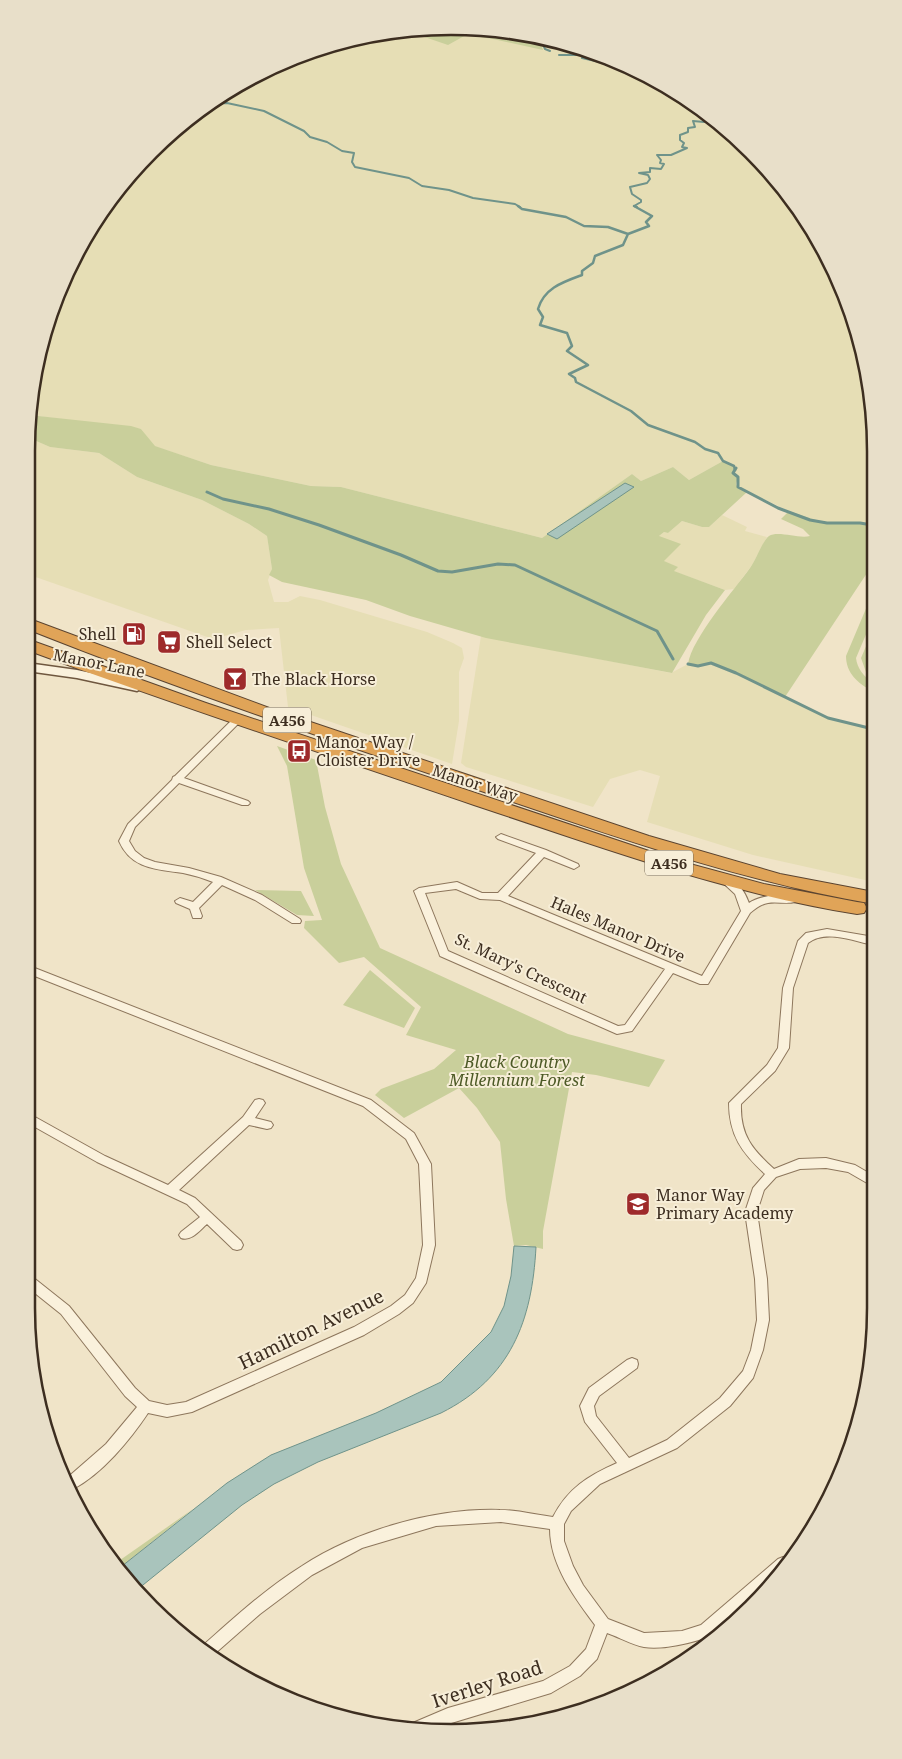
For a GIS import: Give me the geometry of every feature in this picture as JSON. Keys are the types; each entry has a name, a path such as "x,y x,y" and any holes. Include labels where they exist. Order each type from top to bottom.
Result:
{"highway":[{"name":"Manor Way","path":"35,626 238,703 634,836 722,864 812,886 867,897"},
{"name":"Manor Way","path":"35,647 163,694 630,850 723,879 808,900 867,909"}],"main road":[{"name":"Manor Lane","path":"35,668 93,677 163,694"}],"street":[{"path":"238,719 131,826 124,841 126,848 133,856 145,863 190,871 220,881 270,903 296,921"},
{"path":"176,780 225,802 245,803"},
{"path":"501,837 543,852 574,866"},
{"path":"501,897 543,852"},
{"path":"723,879 740,892 746,911"},
{"path":"180,901 196,911 220,881"},
{"name":"St. Mary's Crescent","path":"501,897 480,896 457,885 419,891 444,953 617,1030 628,1028 671,968"},
{"name":"Hales Manor Drive","path":"501,897 704,981 746,911 754,903 762,899 808,900"},
{"path":"772,1174 754,1158 741,1142 734,1121 735,1103 771,1068 783,1048 788,988 803,940 816,932 867,941"},
{"name":"Hamilton Avenue","path":"35,973 367,1103 410,1136 425,1164 429,1245 422,1280 409,1299 395,1310 359,1331 187,1408 167,1412 145,1406"},
{"path":"171,1190 247,1120 259,1103"},
{"path":"247,1120 267,1125"},
{"path":"35,1121 101,1159 171,1190 191,1201 237,1244"},
{"path":"768,1576 705,1631 682,1638 644,1640 603,1624 578,1590 567,1569 557,1541 557,1524 566,1506 595,1480 672,1444 725,1402 748,1374 757,1350 763,1320 761,1279 751,1212 759,1188 772,1174 799,1164 826,1163 851,1168 867,1176"},
{"path":"185,1235 208,1216"},
{"path":"35,1286 65,1310 130,1392 145,1406 129,1431 117,1445 97,1464 73,1481"},
{"path":"627,1466 590,1418 587,1406 594,1392 632,1364"},
{"path":"211,1647 254,1609 307,1570 359,1542 436,1520 501,1516 557,1524"},
{"name":"Iverley Road","path":"430,1723 448,1716 546,1688 575,1672 592,1654 603,1624"}],"shaded area":[{"path":"424,36 478,36 505,39 559,49 585,57 635,78 659,91 682,105 725,138 764,177 781,198 797,220 824,267 845,317 853,343 859,370 866,424 867,524 855,522 822,522 789,511 738,487 736,485 738,481 723,461 689,480 673,467 641,481 632,474 542,538 341,487 311,486 211,465 154,446 141,429 37,416 49,343 67,292 78,267 105,220 138,177 177,138 220,105 267,78 317,57 370,43"},
{"path":"35,441 50,447 99,453 137,477 202,500 249,524 267,536 272,569 268,580 274,602 288,602 300,596 320,600 427,632 462,648 464,658 459,672 459,721 452,764 288,707 279,628 246,630 213,639 35,577"},
{"path":"722,515 747,527 745,531 767,537 752,565 734,589 725,590 673,571 677,567 663,561 659,536 664,532 668,533 682,521 702,527 709,527"},
{"path":"481,636 671,673 688,664 698,666 711,663 736,673 828,718 867,728 867,880 753,855 647,822 660,776 640,770 610,779 593,807 466,767 461,763"}],"green space":[{"path":"422,36 465,36 448,45"},
{"path":"471,36 532,43 541,45 543,50"},
{"path":"37,416 131,426 141,429 155,446 211,465 311,486 341,487 542,538 632,474 641,481 673,467 689,480 723,461 734,466 736,469 734,473 738,477 736,485 747,492 709,527 702,527 682,521 668,533 664,532 659,536 681,544 664,561 678,567 674,571 725,590 706,615 672,673 486,638 410,616 366,600 282,582 269,575 272,569 267,536 249,524 202,500 137,477 99,453 50,447 35,441"},
{"path":"789,511 822,522 855,522 867,524 867,573 785,697 711,663 698,666 688,664 691,653 705,628 750,568 767,538 773,534 810,536 803,529 781,519"},
{"path":"867,606 867,632 856,658 858,665 867,678 867,688 851,673 846,656"},
{"path":"867,644 867,673 866,672 861,658"},
{"name":"Black Country Millennium Forest","path":"277,746 316,760 325,807 341,864 380,948 568,1034 665,1060 649,1087 596,1075 572,1072 543,1231 543,1249 526,1245 514,1246 506,1199 500,1142 477,1108 459,1088 404,1118 375,1095 381,1089 434,1069 456,1050 406,1035 421,1007 364,957 339,963 304,928 305,921 322,920 304,868 287,766"},
{"path":"255,890 301,891 314,916 297,915"},
{"path":"370,970 415,1008 404,1028 343,1005"},
{"path":"193,1509 124,1565 120,1560"}],"water":[{"path":"625,483 634,487 557,539 547,534"},
{"path":"514,1246 536,1247 534,1274 529,1299 523,1323 513,1345 501,1365 485,1383 465,1399 441,1413 318,1462 274,1484 242,1505 142,1586 124,1565 227,1483 271,1455 376,1413 441,1382 491,1332 504,1306 511,1276"}],"waterway":[{"path":"543,46 545,49 550,51"},
{"path":"559,55 577,55"},
{"path":"583,57 582,58 595,61"},
{"path":"223,103 227,103"},
{"path":"227,103 264,111 304,131 310,137 327,142 342,151 354,153 352,162 355,167 409,178 422,186 449,190 473,198 515,204 520,207"},
{"path":"634,206 641,202 641,200 632,194 630,187 647,183 650,179 648,175 639,173 650,172 650,168 661,169 664,164 660,163 661,160 657,155 671,155 687,148 682,147 684,143 680,140 680,135 688,132 688,128 695,127 693,121 705,122"},
{"path":"518,206 522,209 566,217 584,226 608,227 628,234"},
{"path":"628,234 649,226 646,222 652,216 634,206"},
{"path":"628,234 623,245 595,256 593,263 582,271 582,275 555,287 545,296 538,309 543,317 540,325 567,333 572,346 567,351 588,365 569,374 575,378 576,382 631,411 648,425 695,442 705,449 718,453 723,461 734,466 735,470"},
{"path":"735,470 733,473 738,477 738,487 778,508 810,520 827,523 867,524"},
{"path":"207,492 223,499 269,509 319,525 401,555 438,571 452,572 498,564 515,565 657,631 673,659"},
{"path":"688,664 698,666 711,663 736,673 828,718 867,728"}],"place":[{"name":"Shell","path":"134,634"},
{"name":"Shell Select","path":"169,642"},
{"name":"The Black Horse","path":"235,679"},
{"name":"Manor Way / Cloister Drive","path":"299,751"},
{"name":"Manor Way Primary Academy","path":"638,1204"}]}
